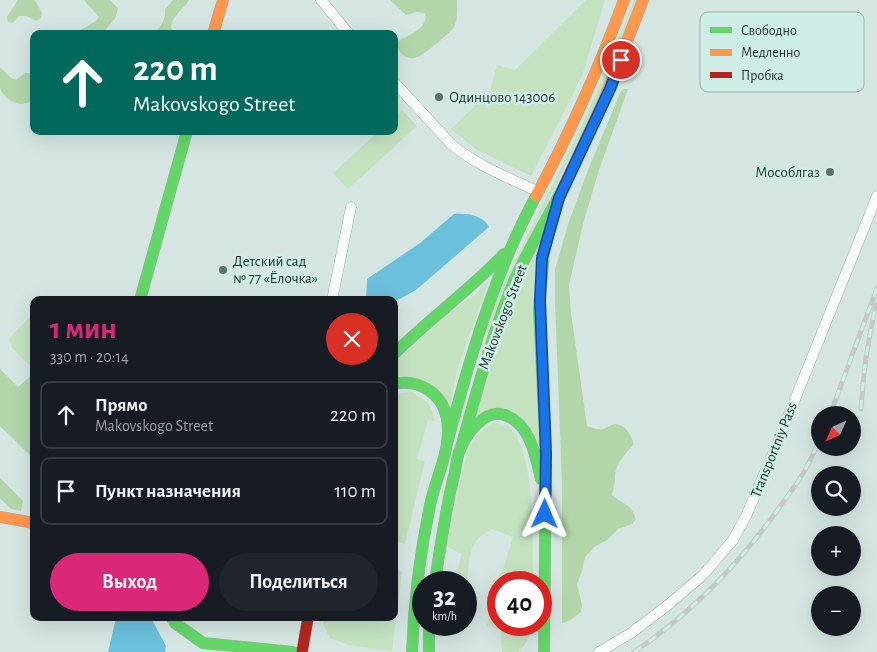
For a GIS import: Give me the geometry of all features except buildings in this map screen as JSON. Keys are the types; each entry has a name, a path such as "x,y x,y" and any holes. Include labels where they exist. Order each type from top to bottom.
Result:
{"main road":[{"path":"214,30 223,0"},
{"name":"Makovskogo Street","path":"412,652 412,618 421,551 432,496 471,355 493,290 514,239 560,152 592,82 624,0"},
{"name":"Makovskogo Street","path":"437,571 448,502 485,359 528,252 559,198 610,89 643,0"},
{"path":"141,296 186,135"},
{"path":"544,652 546,454 540,279 546,240 559,198"},
{"path":"398,350 420,328 492,268 514,239"},
{"path":"398,383 406,381 423,386 444,406 448,440"},
{"path":"461,447 473,429 483,420 500,414 511,418 520,424 527,433 533,448 545,494"},
{"path":"0,517 30,522"},
{"path":"174,621 203,643 293,652"},
{"path":"302,652 307,621"},
{"path":"429,636 429,652"}],"street":[{"path":"321,0 346,30"},
{"path":"398,86 452,145 463,154 539,192"},
{"name":"Transportniy Pass","path":"599,652 668,605 703,575 733,540 746,516 775,449 877,196"},
{"path":"333,296 351,208"}],"green space":[{"path":"18,0 35,0 42,13 41,18 36,21 27,16 19,16 13,23 8,22 7,17"},
{"path":"84,0 110,0 118,8 116,17 105,30 81,30 96,21 99,17"},
{"path":"173,0 189,0 172,22 172,30 157,30 165,17 165,9"},
{"path":"390,0 457,0 457,14 452,30 421,55 414,58 403,56 398,48 398,41 421,27 426,18 425,13 416,12 406,15"},
{"path":"586,0 605,0 582,76 531,176 477,150 451,129 490,91 497,65 515,70"},
{"path":"634,0 639,0 603,88 500,301 482,345 461,421 458,424 455,421 478,345 496,299 577,135"},
{"path":"0,67 11,78 16,80 25,73 30,73 30,102 20,104 10,100 2,93 0,88"},
{"path":"628,89 599,170 583,224 569,285 571,313 587,426 601,429 615,424 625,428 630,434 634,444 617,466 612,495 632,510 636,519 632,524 618,529 607,540 594,547 585,557 577,584 582,605 581,612 569,621 562,623 562,484 555,270 568,224 588,170 621,91"},
{"path":"402,110 417,126 348,189 333,173 375,135 398,135 398,114"},
{"path":"544,229 541,460 525,421 474,419 512,300"},
{"path":"489,280 457,370 450,405 439,393 398,382 398,359 445,316 473,296"},
{"path":"30,317 30,366 12,348 9,338"},
{"path":"0,369 18,387 30,376 30,455 0,426"},
{"path":"412,392 422,398 432,411 435,421 428,420 417,459 425,461 405,544 398,542 398,395"},
{"path":"494,423 506,425 516,435 523,452 531,498 533,571 502,571 513,537 492,529 479,537 473,546 468,571 457,571 462,554 445,546 467,453 477,435"},
{"path":"0,478 23,501 21,511 11,509 0,498"},
{"path":"398,570 402,572 398,604"},
{"path":"324,621 396,621 392,651 349,645 330,638 323,624"},
{"path":"501,636 529,636 518,652 502,652"}],"water":[{"path":"454,214 479,217 489,227 416,290 398,300 398,296 366,296 367,279 420,243"},
{"path":"115,621 153,621 166,646 165,652 108,652"}],"railway":[{"path":"833,406 877,288"},
{"path":"861,409 866,357 876,305"},
{"path":"634,652 676,621 731,568 764,529 796,484 812,456"}],"traffic: fast":[{"path":"141,296 186,135"},
{"path":"461,447 485,362 507,299 521,267 565,184"},
{"path":"448,440 485,315 508,255 536,196"},
{"path":"544,652 546,454 539,309 544,252 551,224"},
{"path":"398,350 504,254"},
{"path":"398,384 412,383 421,386 435,395 445,410 448,429 446,450 431,501 421,557 414,614 412,652"},
{"path":"437,571 445,518 458,457 467,437 477,424 490,415 498,414 505,415 521,426 530,442 541,479"},
{"path":"174,621 203,643 293,652"},
{"path":"429,636 429,652"}],"traffic: slow":[{"path":"214,30 223,0"},
{"path":"536,196 583,100 624,0"},
{"path":"565,184 604,100 643,0"},
{"path":"0,517 30,522"}],"traffic: jam":[{"path":"302,652 307,621"}],"place":[{"name":"Одинцово 143006","path":"439,97"},
{"name":"Мособлгаз","path":"830,172"},
{"name":"Детский сад № 77 «Ёлочка»","path":"223,270"}],"route":[{"path":"545,514 546,454 540,300 542,258 559,198 610,89 621,60"}]}
